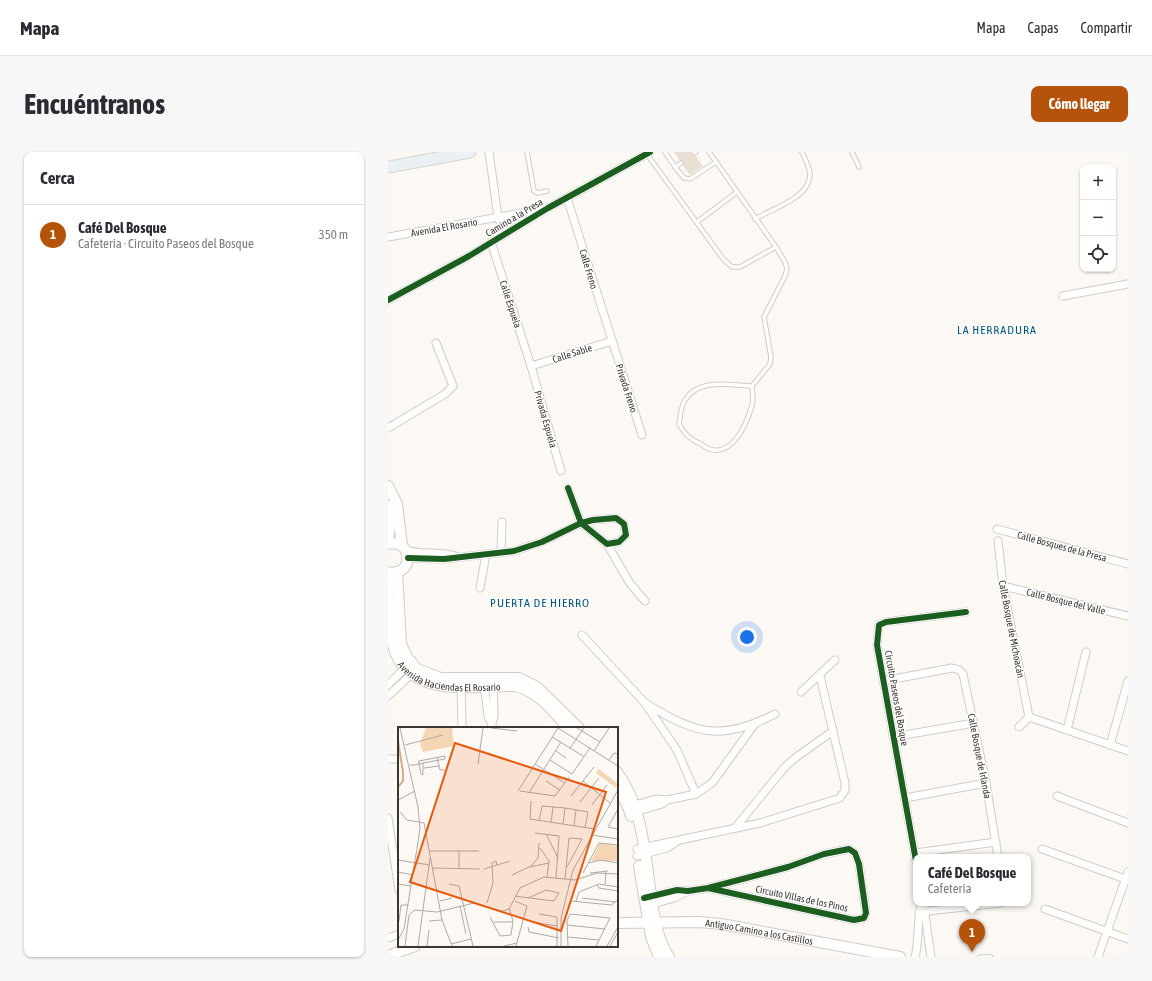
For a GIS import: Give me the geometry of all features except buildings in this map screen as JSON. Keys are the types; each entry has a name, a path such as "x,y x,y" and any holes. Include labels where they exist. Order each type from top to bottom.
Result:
{"main road":[{"path":"388,167 426,156 470,152"}],"street":[{"path":"489,152 498,217 505,234"},
{"name":"Camino a la Presa","path":"388,300 548,208 648,153"},
{"name":"Calle Freno","path":"567,198 612,340"},
{"name":"Avenida El Rosario","path":"388,237 548,208"},
{"name":"Calle Espuela","path":"491,242 531,366"},
{"path":"1063,296 1128,284"},
{"name":"Calle Sable","path":"531,366 612,340"},
{"name":"Privada Freno","path":"612,340 642,435"},
{"path":"388,428 445,394 453,386 436,343"},
{"name":"Privada Espuela","path":"531,366 561,471"},
{"path":"388,486 397,504 405,551 405,567 392,572"},
{"path":"568,488 581,523 607,544 629,582 645,601"},
{"path":"388,506 391,523 388,538"},
{"path":"388,544 393,543 405,551 444,559 456,556 514,552 542,542 581,523 605,518 616,518 620,520 626,528 626,535 619,542 607,544"},
{"path":"501,553 502,522"},
{"name":"Calle Bosques de la Presa","path":"997,529 1128,564"},
{"name":"Calle Bosque de Michoacán","path":"998,541 1003,586 1029,717"},
{"path":"480,588 486,554"},
{"name":"Avenida Haciendas El Rosario","path":"392,572 401,644 411,668"},
{"name":"Avenida Haciendas El Rosario","path":"388,580 393,646 411,668 461,683 489,682 519,678 537,687 578,727"},
{"name":"Calle Bosque del Valle","path":"1003,586 1128,616"},
{"name":"Circuito Paseos del Bosque","path":"915,853 877,645 879,625 886,622 966,612"},
{"path":"582,635 644,702 677,750 696,794"},
{"path":"1067,730 1086,652"},
{"path":"801,692 820,676 835,660"},
{"path":"388,685 411,668"},
{"path":"388,696 411,668"},
{"name":"Circuito Paseos del Bosque","path":"883,681 952,668 961,672"},
{"name":"Calle Bosque de Irlanda","path":"961,672 965,679 974,723 998,854"},
{"path":"640,851 667,848 676,842 766,821 840,798 845,790 845,783 820,676"},
{"path":"1110,745 1128,681"},
{"path":"489,682 488,716 492,725"},
{"name":"Avenida Haciendas El Rosario","path":"489,682 515,686 531,692 539,697 567,727"},
{"path":"461,683 462,727"},
{"path":"644,702 673,720 702,731 723,732 754,725 775,714"},
{"path":"1019,727 1029,717 1128,751"},
{"path":"893,737 974,723"},
{"path":"632,809 658,805 667,800 696,794 712,783 754,725"},
{"path":"735,828 790,763 833,731"},
{"path":"618,774 627,787 632,809 652,922 653,945 659,957"},
{"path":"905,798 986,783"},
{"path":"618,788 632,809"},
{"path":"1057,796 1128,823"},
{"path":"388,818 398,883"},
{"path":"915,853 996,842"},
{"name":"Circuito Villas de los Pinos","path":"648,901 677,890 688,891 708,888 788,867 824,854 849,849 855,853 859,864 866,913 864,918 854,920 708,888"},
{"path":"1042,849 1127,880"},
{"path":"1098,957 1106,931 1127,880 1128,872"},
{"path":"915,957 919,939 922,906"},
{"path":"922,911 971,906"},
{"path":"1046,909 1128,939"},
{"path":"922,911 931,957"},
{"path":"652,922 669,957"},
{"name":"Antiguo Camino a los Castillos","path":"618,923 699,922 721,924 900,957"},
{"path":"388,938 398,934"},
{"path":"388,956 412,947"}],"lane":[{"path":"527,152 534,191 538,193 547,191"},
{"path":"665,152 684,178 690,179 716,162"},
{"path":"709,152 776,247 787,269 785,276 764,317 771,357 770,364 752,386 753,404 740,435 728,446 715,450 708,449 690,438 678,424 685,401 696,388 709,385 752,386"},
{"path":"755,218 798,196 807,186 810,174 802,152"},
{"path":"852,152 859,167"},
{"path":"648,153 724,260 732,266 740,267 776,247"},
{"path":"675,167 681,163"},
{"path":"697,222 737,192"},
{"path":"980,957 991,957"}],"cycle path":[{"path":"388,300 469,256 548,208 650,152"},
{"path":"408,558 444,559 514,551 542,542 581,523 593,520 616,518 624,524 626,535 619,542 607,544 581,523 568,488"},
{"path":"915,854 877,645 879,625 886,622 966,612"},
{"path":"644,898 677,890 688,891 708,888 788,867 824,854 849,849 855,853 859,864 866,913 864,918 854,920 708,888"}],"place":[{"name":"Café Del Bosque","path":"972,952"}],"district":[{"name":"LA HERRADURA","path":"997,330"},
{"name":"PUERTA DE HIERRO","path":"540,603"}]}
